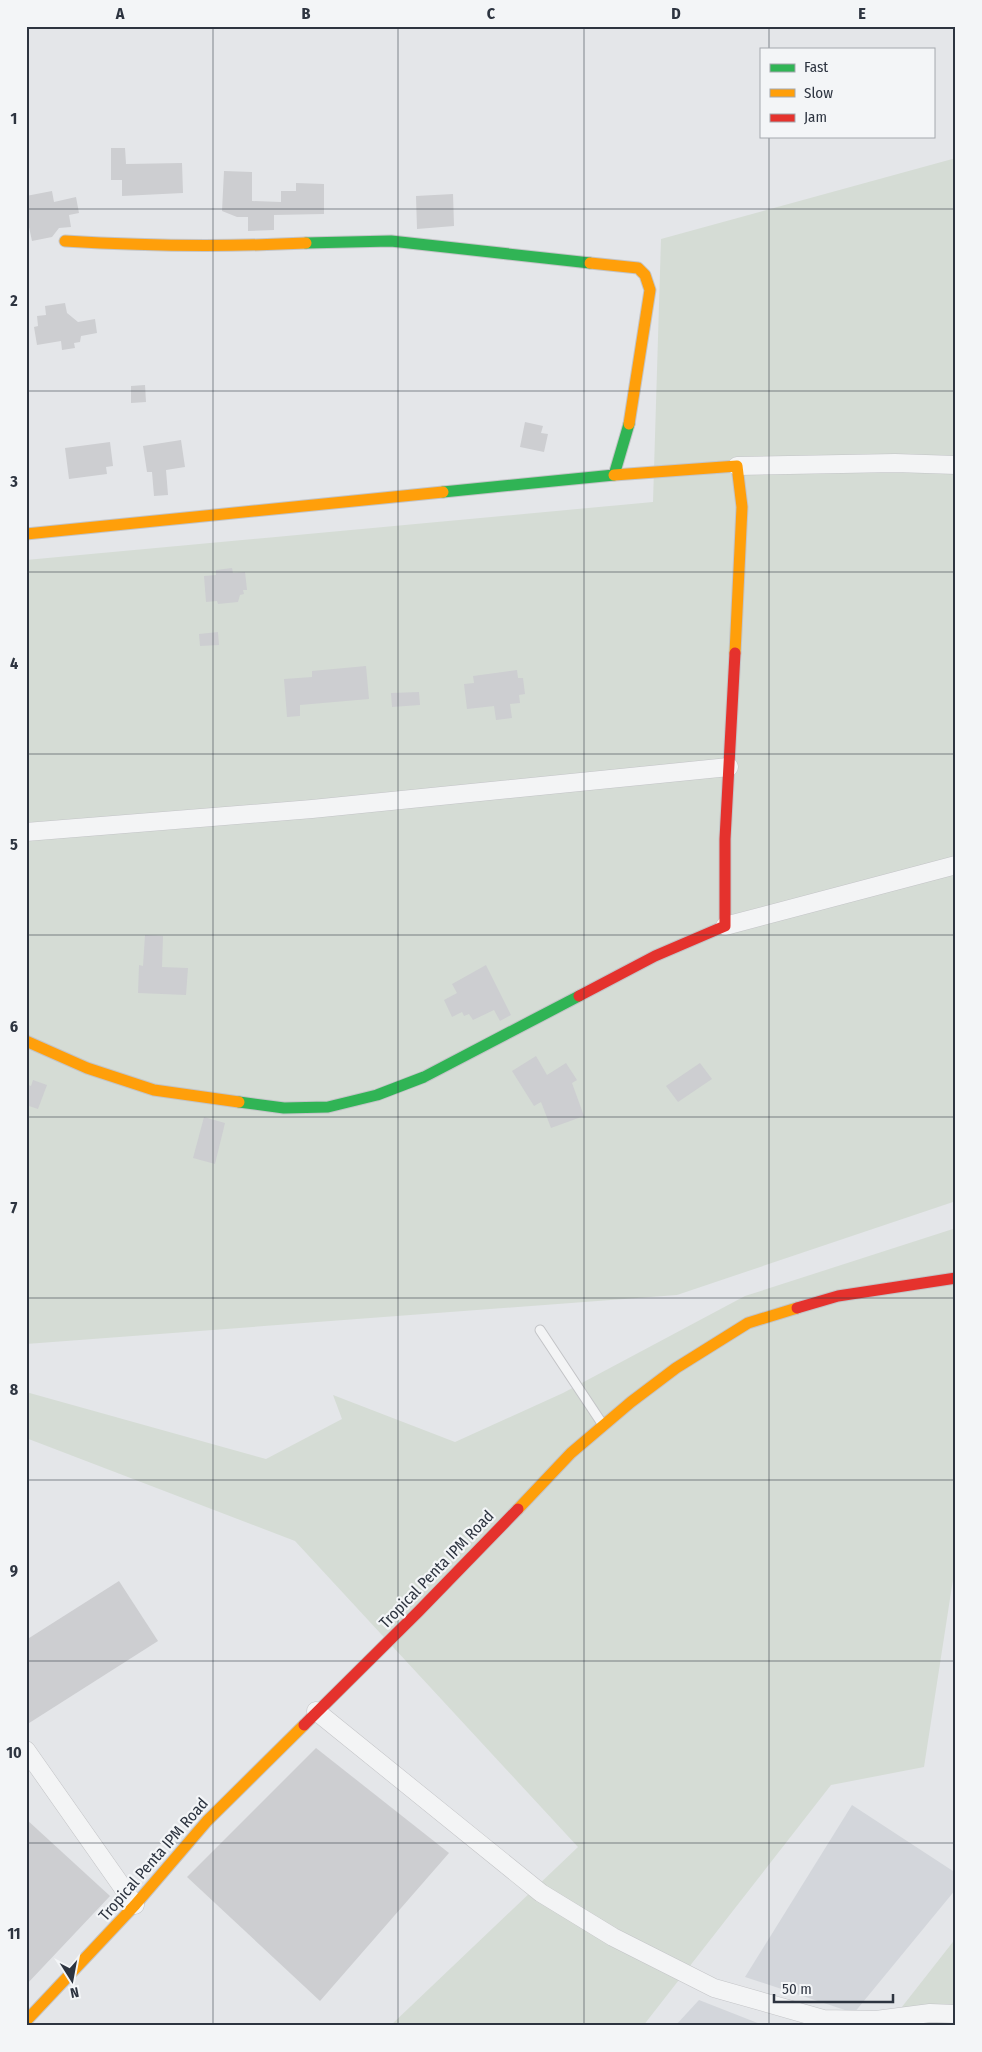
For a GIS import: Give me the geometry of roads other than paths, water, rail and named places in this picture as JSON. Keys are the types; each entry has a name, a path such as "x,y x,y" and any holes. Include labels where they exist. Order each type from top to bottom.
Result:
{"street":[{"path":"65,241 140,246 207,247 340,241 391,241 638,268 645,275 650,290 627,434 614,475"},
{"path":"26,534 614,475 737,466 895,463 956,465"},
{"path":"725,926 724,885 742,507 737,466"},
{"path":"26,832 312,809 729,768"},
{"path":"26,1041 87,1068 154,1090 284,1108 328,1107 377,1095 424,1077 655,956 725,926 956,865"},
{"name":"Tropical Penta IPM Road","path":"26,2021 135,1905 207,1821 419,1611 571,1453 603,1426 676,1368 748,1323 838,1296 956,1278"},
{"path":"316,1711 541,1893 612,1937 714,1988 823,2019 876,2020 930,2013 956,2014"},
{"path":"26,1750 135,1905"}],"lane":[{"path":"540,1330 603,1426"}]}
